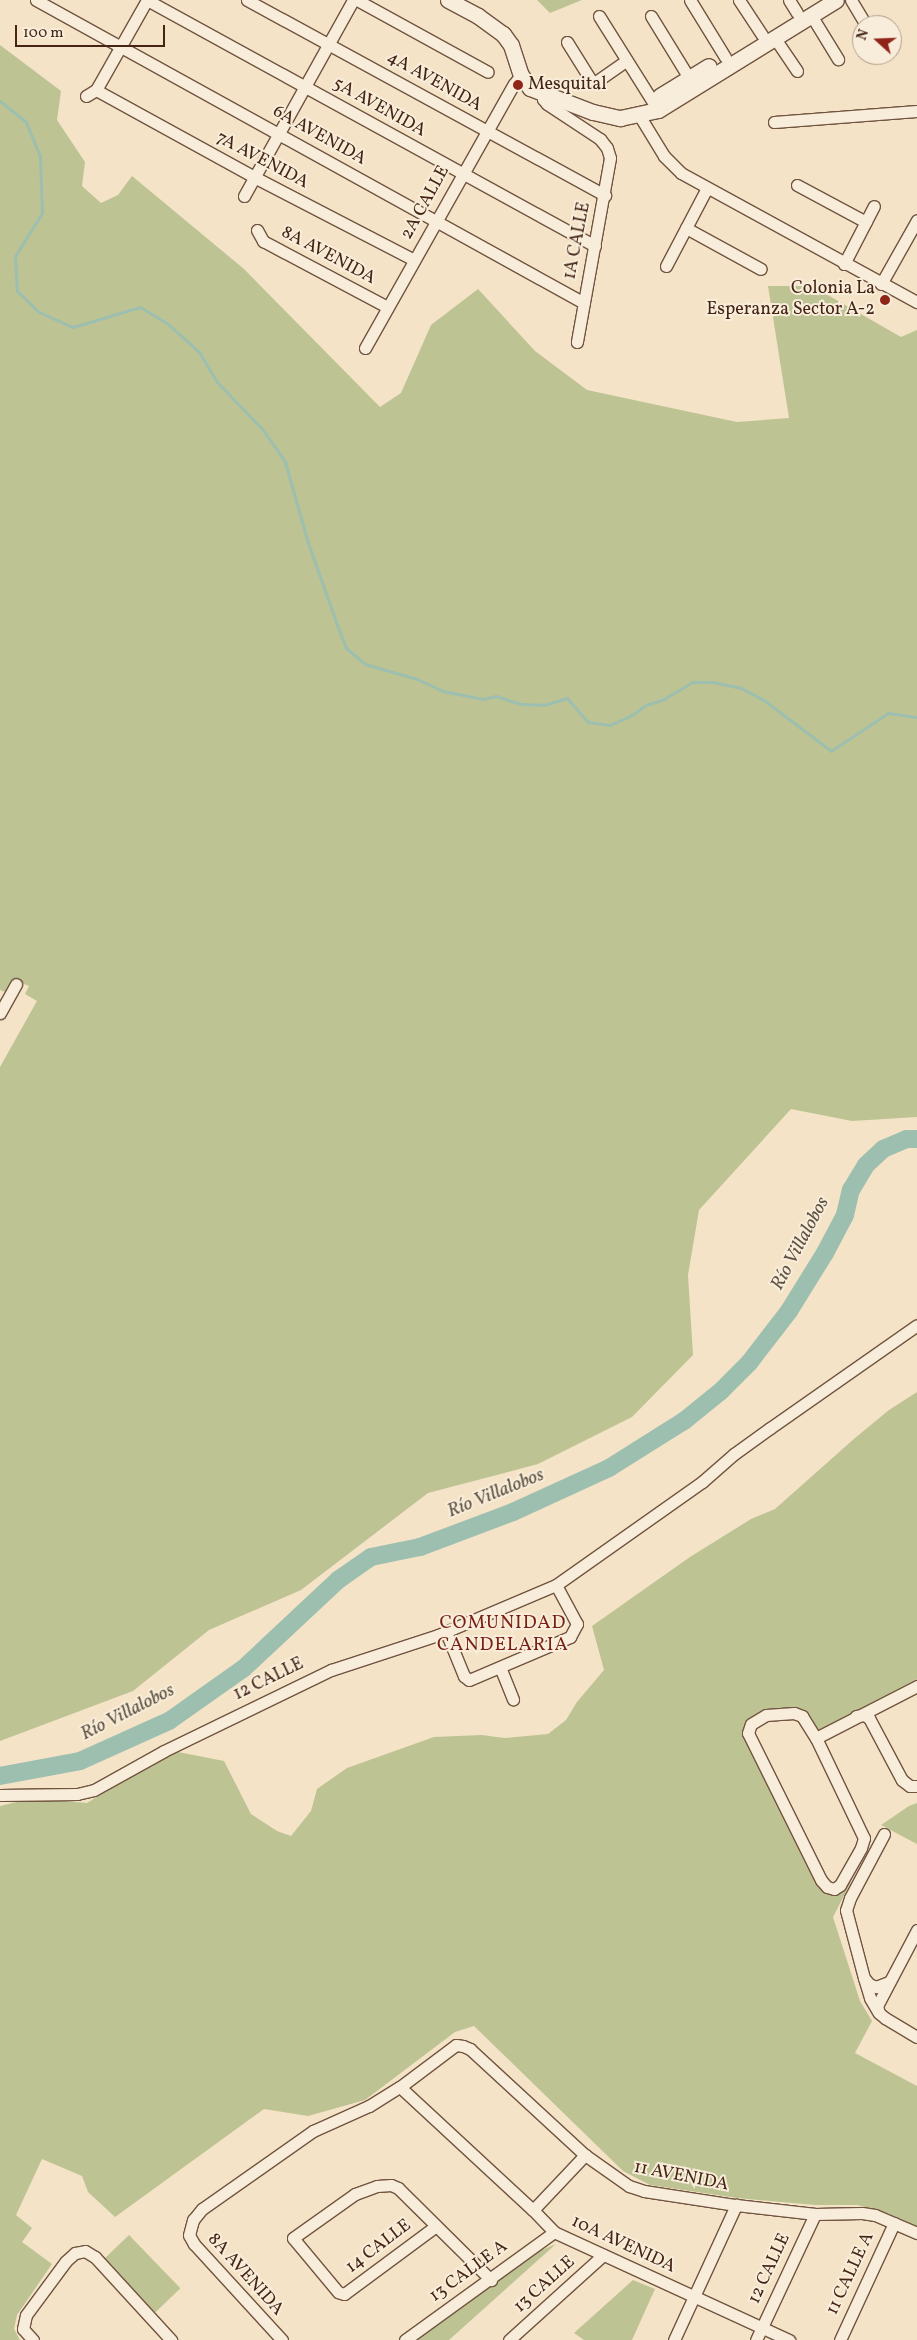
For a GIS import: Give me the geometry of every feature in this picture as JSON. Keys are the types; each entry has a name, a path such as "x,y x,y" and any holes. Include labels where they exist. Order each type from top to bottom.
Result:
{"main road":[{"path":"448,0 478,16 503,34 510,45 521,75 530,88 602,115 620,118 638,115 804,14 836,0"},
{"path":"804,14 820,0"},
{"path":"655,105 689,78 725,57 768,36"}],"street":[{"name":"6A AVENIDA","path":"36,0 584,303"},
{"path":"121,47 147,0"},
{"name":"5A AVENIDA","path":"147,0 595,246"},
{"name":"4A AVENIDA","path":"247,0 605,195"},
{"path":"244,196 280,135 353,0"},
{"path":"357,0 488,72"},
{"path":"690,0 725,57"},
{"path":"739,0 797,71"},
{"path":"789,0 804,14 838,59"},
{"path":"851,0 860,15"},
{"path":"599,16 655,105"},
{"path":"651,16 689,78"},
{"path":"567,42 592,82 597,81 626,61"},
{"name":"7A AVENIDA","path":"121,47 91,93 414,260"},
{"name":"2A CALLE","path":"365,348 487,131 521,75"},
{"name":"1A CALLE","path":"543,94 543,99 547,104 600,139 607,148 610,163 577,342"},
{"path":"774,122 917,111"},
{"path":"638,115 672,166 707,188 917,302"},
{"path":"797,185 866,222"},
{"path":"666,266 707,188"},
{"path":"844,264 874,206"},
{"path":"881,284 917,220"},
{"path":"686,228 761,269"},
{"name":"8A AVENIDA","path":"257,230 263,241 387,307"},
{"path":"0,1013 16,984"},
{"name":"12 CALLE","path":"0,1795 77,1794 94,1790 164,1751 332,1670 446,1632 556,1585 702,1482 756,1438 917,1325"},
{"path":"446,1632 465,1678 469,1680 500,1667 570,1637 574,1633 577,1624 556,1585"},
{"path":"500,1667 513,1699"},
{"path":"816,1738 917,1686"},
{"path":"794,1713 802,1716 816,1738 864,1839 840,1886 834,1889 827,1887 821,1880 749,1736 748,1730 751,1724 770,1714 794,1713"},
{"path":"856,1716 864,1715 869,1718 904,1782 912,1787 917,1786"},
{"path":"884,1834 847,1906 870,1998 879,2013 917,2037"},
{"path":"879,2013 878,2003 917,1930"},
{"path":"902,1958 910,1951 917,1951"},
{"path":"864,1978 876,1987 889,1982"},
{"name":"8A AVENIDA","path":"282,2340 190,2239 189,2231 192,2220 206,2206 312,2131 369,2106 400,2087 456,2045"},
{"name":"11 AVENIDA","path":"456,2045 470,2049 585,2155 611,2176 636,2189 736,2205 815,2214 862,2213 894,2223 917,2233"},
{"name":"10A AVENIDA","path":"400,2087 533,2210 554,2232 789,2340"},
{"path":"533,2210 585,2155"},
{"name":"14 CALLE","path":"387,2184 398,2188 436,2226 346,2294 342,2294 293,2238 362,2191 387,2184"},
{"path":"674,2340 736,2205"},
{"name":"12 CALLE","path":"756,2340 815,2214"},
{"name":"11 CALLE A","path":"840,2340 894,2223"},
{"path":"436,2226 491,2280"},
{"name":"13 CALLE A","path":"405,2340 491,2280 554,2232"},
{"path":"33,2340 23,2329 26,2314 66,2261 76,2253 85,2251 96,2258 171,2340"},
{"name":"13 CALLE","path":"514,2339 604,2255"}],"green space":[{"path":"537,0 582,0 550,13"},
{"path":"0,45 61,91 57,120 85,162 82,186 101,203 118,195 132,176 244,269 380,407 401,393 431,325 478,289 535,351 587,390 737,422 789,418 768,286 812,286 901,337 917,330 917,1117 852,1121 791,1109 699,1210 688,1275 693,1355 632,1417 538,1464 428,1493 301,1590 209,1630 133,1691 0,1741 0,1067 37,1001 25,994 29,986 13,979 5,992 0,990"},
{"path":"917,1392 917,1679 819,1730 807,1716 748,1722 824,1891 838,1893 851,1882 833,1917 860,2001 872,2021 855,2053 917,2086 917,2226 887,2213 857,2205 815,2205 737,2198 650,2185 623,2171 474,2026 455,2032 365,2100 308,2116 264,2109 115,2217 88,2192 82,2176 42,2159 16,2215 32,2228 22,2242 52,2264 17,2315 14,2329 20,2340 0,2340 0,1806 33,1798 87,1803 130,1777 178,1752 224,1761 251,1814 277,1831 291,1836 311,1811 317,1789 347,1768 434,1737 482,1735 504,1738 548,1734 566,1720 577,1702 604,1670 592,1626 690,1557 751,1519 775,1509 855,1438 889,1410"},
{"path":"917,1803 917,1844 881,1825 909,1806"},
{"path":"129,2235 180,2288 155,2313 104,2259"},
{"path":"556,2244 449,2340 415,2340 542,2250"},
{"path":"633,2280 655,2289 632,2340 584,2340 574,2333"}],"waterway":[{"path":"0,101 26,122 40,156 42,213 15,256 17,291 39,312 73,327 140,307 168,324 199,352 217,382 263,430 285,462 308,543 346,648 365,664 417,679 443,691 483,699 496,696 520,704 544,705 567,698 588,722 610,725 632,715 646,705 664,699 692,682 713,682 741,688 765,701 831,751 888,713 917,717"},
{"name":"Río Villalobos","path":"0,1776 80,1761 169,1721 244,1668 338,1580 371,1557 420,1547 513,1512 609,1468 684,1421 721,1391 749,1363 789,1311 825,1253 845,1215 851,1190 866,1165 883,1149 906,1139 917,1139"}],"place":[{"name":"Mesquital","path":"518,85"},
{"name":"Colonia La Esperanza Sector A-2","path":"885,300"}],"district":[{"name":"COMUNIDAD CANDELARIA","path":"503,1635"}]}
